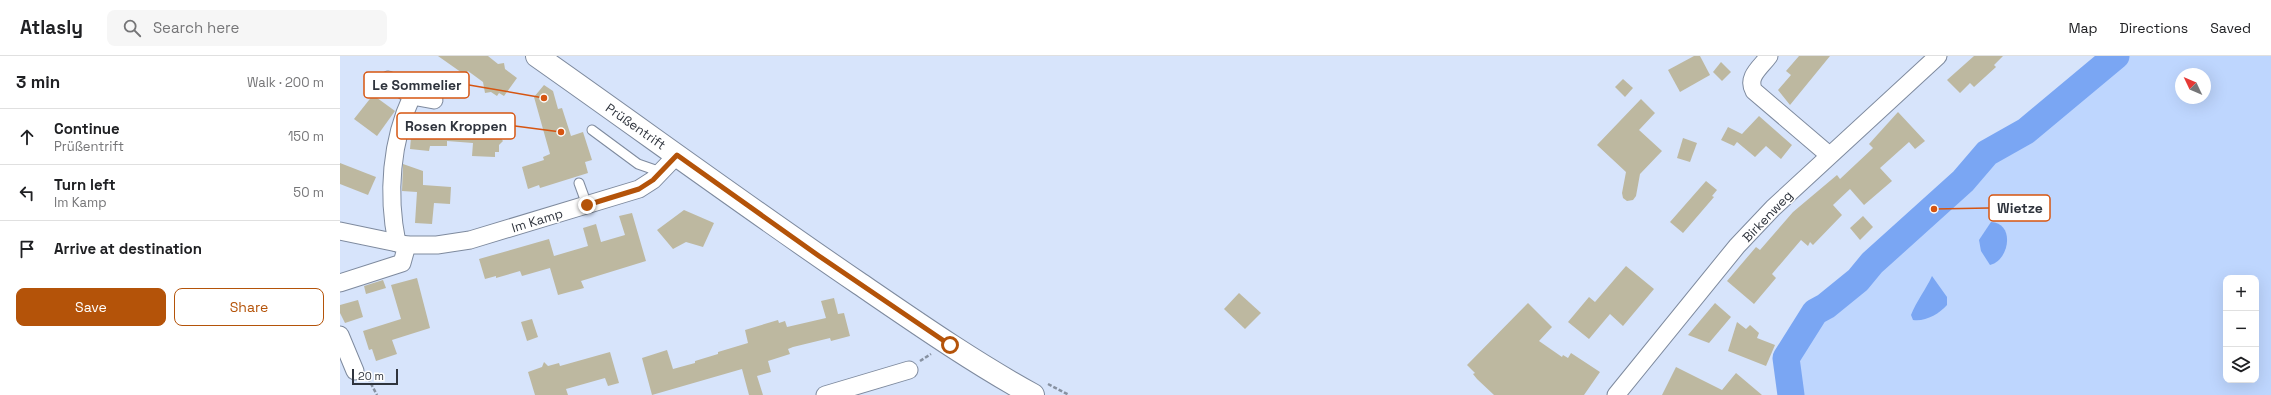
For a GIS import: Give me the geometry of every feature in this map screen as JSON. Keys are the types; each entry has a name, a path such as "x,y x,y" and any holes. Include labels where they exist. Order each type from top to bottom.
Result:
{"main road":[{"name":"Prüßentrift","path":"537,56 819,256 950,345 1002,378 1033,395"}],"street":[{"path":"1769,56 1752,78 1751,84 1754,91 1828,155"},
{"name":"Birkenweg","path":"1616,395 1738,246 1773,208 1828,155 1938,56"},
{"path":"388,80 412,96 434,100"},
{"path":"340,283 402,263 402,244 393,222 392,178 394,152 404,113 412,96"},
{"name":"Im Kamp","path":"340,231 402,244 437,245 470,240 639,189 660,172 677,155"},
{"path":"340,335 355,371"},
{"path":"825,395 856,391 909,370"}],"lane":[{"path":"592,130 638,164 660,172"},
{"path":"579,183 587,205"}],"shaded area":[{"path":"2107,56 2271,56 2271,395 1786,395 1782,357 1813,308 1824,303 1855,278 1870,260 1932,207 1959,180 1984,150 2022,124"}],"water":[{"path":"1991,222 1999,224 2004,228 2007,235 2007,242 2002,256 1997,262 1990,265 1981,251 1979,240"},
{"path":"1932,276 1947,297 1947,305 1932,317 1922,320 1913,320 1911,315 1913,310"}],"building":[{"path":"438,56 488,56 498,64 504,63 505,69 517,78 504,96 499,93 497,96 491,92 485,93 483,82 468,71 465,75"},
{"path":"1694,56 1700,56 1710,75 1680,92 1668,70"},
{"path":"1799,56 1830,56 1790,105 1778,90 1791,75 1786,71"},
{"path":"1974,56 2003,56 1994,65 1996,67 1974,87 1970,83 1960,93 1947,80"},
{"path":"1721,62 1731,72 1722,81 1713,72"},
{"path":"1623,79 1633,88 1625,97 1615,87"},
{"path":"544,85 553,91 558,109 562,108 571,136 583,132 592,160 585,162 588,173 540,188 539,185 528,189 522,167 544,160 543,157 550,154 534,97"},
{"path":"373,95 395,111 377,136 354,119"},
{"path":"1641,99 1655,113 1639,130 1662,151 1640,174 1636,196 1633,200 1627,201 1623,198 1622,193 1626,172 1597,145"},
{"path":"1898,112 1925,141 1915,149 1909,142 1880,168 1892,181 1864,205 1850,189 1833,205 1842,215 1813,245 1810,242 1808,246 1801,240 1772,274 1776,278 1754,304 1727,281 1756,247 1760,250 1793,212 1837,175 1840,179 1873,148 1869,144"},
{"path":"429,113 450,114 450,125 476,127 476,124 486,124 491,128 497,129 497,134 503,141 499,145 499,152 495,152 495,157 472,156 473,143 447,141 447,146 430,146 429,151 410,149 412,125 428,127"},
{"path":"1759,116 1792,145 1781,159 1766,146 1755,157 1737,142 1734,146 1721,140 1728,127 1742,134"},
{"path":"1683,138 1697,143 1690,162 1677,158"},
{"path":"340,163 376,177 368,195 340,184"},
{"path":"403,164 423,171 423,185 451,187 450,204 434,203 432,224 415,223 417,192 402,191"},
{"path":"1706,181 1717,190 1712,196 1714,197 1683,233 1670,222"},
{"path":"684,210 714,223 703,247 686,242 673,249 657,230"},
{"path":"632,213 646,261 581,281 584,288 558,295 550,268 522,276 520,271 496,278 496,276 485,279 479,259 549,239 554,256 588,246 583,228 596,224 601,242 625,235 619,216"},
{"path":"1863,216 1873,227 1860,240 1850,228"},
{"path":"1626,266 1654,289 1623,326 1610,314 1589,339 1568,322 1589,297 1595,302"},
{"path":"417,278 430,328 392,340 397,354 376,361 372,349 369,350 363,331 401,319 391,285"},
{"path":"383,280 386,288 366,294 364,286"},
{"path":"1239,293 1261,313 1245,329 1224,309"},
{"path":"834,298 838,314 844,313 850,336 831,341 830,338 793,347 788,349 790,354 768,361 771,372 757,376 763,395 749,395 742,369 652,395 642,358 667,350 673,369 695,363 695,361 718,354 718,352 748,343 745,330 778,320 779,323 785,321 787,327 826,318 821,301"},
{"path":"358,300 363,317 345,323 340,313 340,305"},
{"path":"1528,303 1552,327 1539,341 1562,357 1563,355 1568,358 1571,353 1600,372 1584,395 1494,395 1477,379 1473,374 1475,373 1467,365"},
{"path":"1715,303 1731,317 1709,343 1688,335"},
{"path":"532,319 538,337 527,341 521,322"},
{"path":"1737,322 1746,329 1750,325 1759,333 1757,338 1775,345 1766,366 1728,351"},
{"path":"610,352 619,383 608,386 605,378 566,389 568,395 535,395 528,372 542,367 544,362 548,366 559,363 560,366"},
{"path":"1676,367 1722,390 1736,373 1762,395 1662,395"}],"waterway":[{"path":"1791,395 1786,358 1815,312 1826,306 1858,280 1872,263 1963,181 1987,153 2026,131 2116,56"}],"place":[{"name":"Le Sommelier","path":"544,98"},
{"name":"Rosen Kroppen","path":"561,132"},
{"name":"Wietze","path":"1934,209"}],"route":[{"path":"587,205 639,189 653,180 677,155 819,256 950,345"}]}
